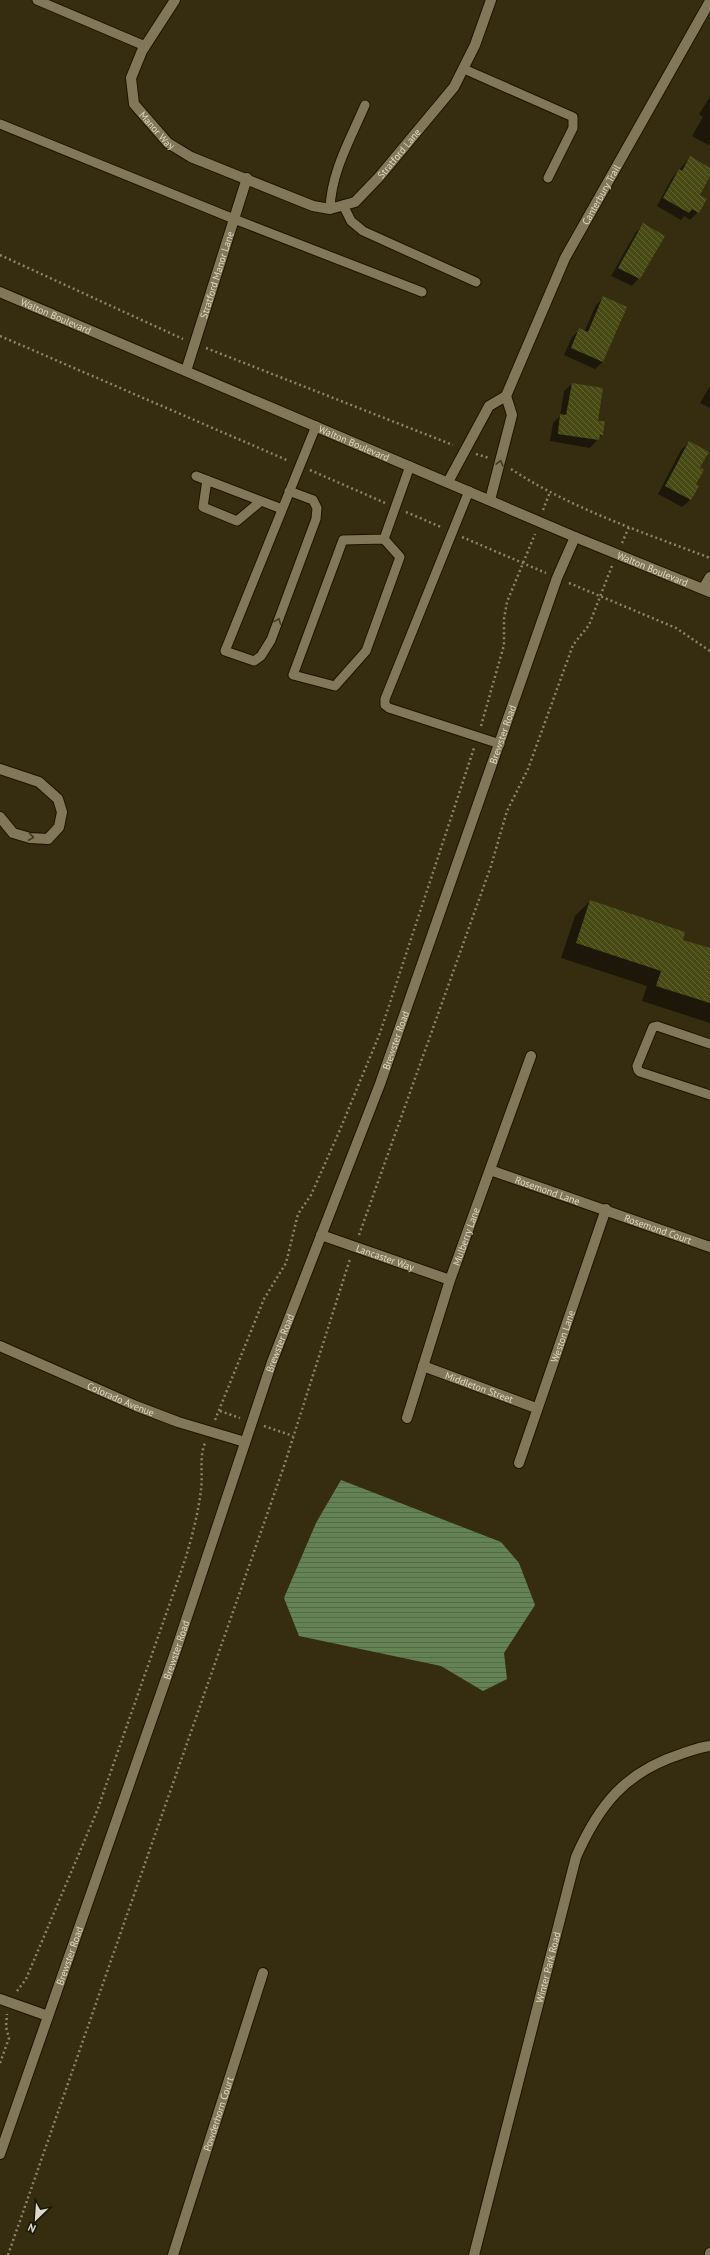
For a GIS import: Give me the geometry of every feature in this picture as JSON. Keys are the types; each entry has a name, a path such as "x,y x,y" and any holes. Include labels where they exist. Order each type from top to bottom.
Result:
{"street":[{"name":"Manor Way","path":"175,0 145,46 131,78 134,104 168,143 191,157 247,178"},
{"name":"Stratford Lane","path":"247,178 313,206 330,208 355,202 379,177 454,87 464,70 492,0"},
{"name":"Canterbury Trail","path":"506,396 565,258 710,1"},
{"name":"Stratford Manor Lane","path":"186,370 247,178"},
{"name":"Walton Boulevard","path":"0,292 575,537 707,591"},
{"path":"448,482 489,406 506,396 512,415 490,500"},
{"name":"Brewster Road","path":"0,2154 175,1653 272,1362 380,1084 557,578 575,537"},
{"path":"707,591 710,577"},
{"path":"0,769 39,782 58,798 62,812 59,827 48,839 30,838 13,834 0,817"},
{"name":"Mulberry Lane","path":"407,1418 450,1280 531,1056"},
{"name":"Rosemond Lane","path":"490,1170 606,1209"},
{"name":"Rosemond Court","path":"606,1209 710,1247"},
{"name":"Weston Lane","path":"519,1463 536,1408 606,1209"},
{"name":"Lancaster Way","path":"321,1235 450,1280"},
{"name":"Colorado Avenue","path":"0,1346 136,1406 245,1442"},
{"name":"Middleton Street","path":"423,1366 536,1408"},
{"name":"Winter Park Road","path":"474,2255 576,1857 586,1834 602,1809 633,1776 662,1760 710,1746"},
{"name":"Powderhorn Court","path":"173,2255 263,1973"},
{"path":"0,1999 48,2016"}],"lane":[{"path":"37,0 145,46"},
{"path":"464,70 573,117 573,128 548,178"},
{"path":"330,208 330,195 338,167 366,105"},
{"path":"0,124 234,219 422,292"},
{"path":"343,205 351,222 363,231 476,282"},
{"path":"289,491 313,500 317,508 316,519 271,640 261,656 254,661 225,652 299,465 316,426"},
{"path":"384,539 410,466"},
{"path":"196,476 282,509"},
{"path":"207,480 203,508 238,522 261,501"},
{"path":"469,491 451,532 385,699 385,705 388,708 500,744"},
{"path":"384,539 400,557 366,650 335,686 293,675 343,540 384,539"},
{"path":"710,1044 657,1026 653,1027 637,1066 640,1072 710,1095"}],"path":[{"path":"0,255 194,344 380,415 465,450 500,462 537,486 605,518 710,558"},
{"path":"0,336 557,578 676,628 710,651"},
{"path":"0,2063 9,2038 6,2027 7,2016 11,2003 15,1994 26,1979 94,1818 149,1665 194,1529 201,1490 203,1447 264,1299 286,1263 298,1214 311,1195 340,1132 380,1033 500,663 504,645 504,619 507,602 524,563"},
{"path":"8,2255 284,1466 355,1247 491,866 507,811 528,769 573,645 589,625 600,596"}],"shaded area":[{"path":"341,1480 501,1542 519,1563 535,1605 504,1653 507,1679 483,1691 441,1666 299,1636 284,1598 316,1523"}],"building":[{"path":"690,156 710,168 710,176 700,195 707,199 699,213 692,209 689,213 663,198 679,169 682,171"},
{"path":"643,223 665,236 640,279 618,268"},
{"path":"603,296 627,307 603,362 571,348 579,328 588,332"},
{"path":"572,383 603,388 598,421 605,421 603,435 600,435 599,440 558,434 560,414 566,415"},
{"path":"689,441 709,452 700,467 704,470 696,484 699,486 691,500 665,486"},
{"path":"590,900 685,932 683,940 710,948 710,1003 656,986 661,971 576,943"}]}
